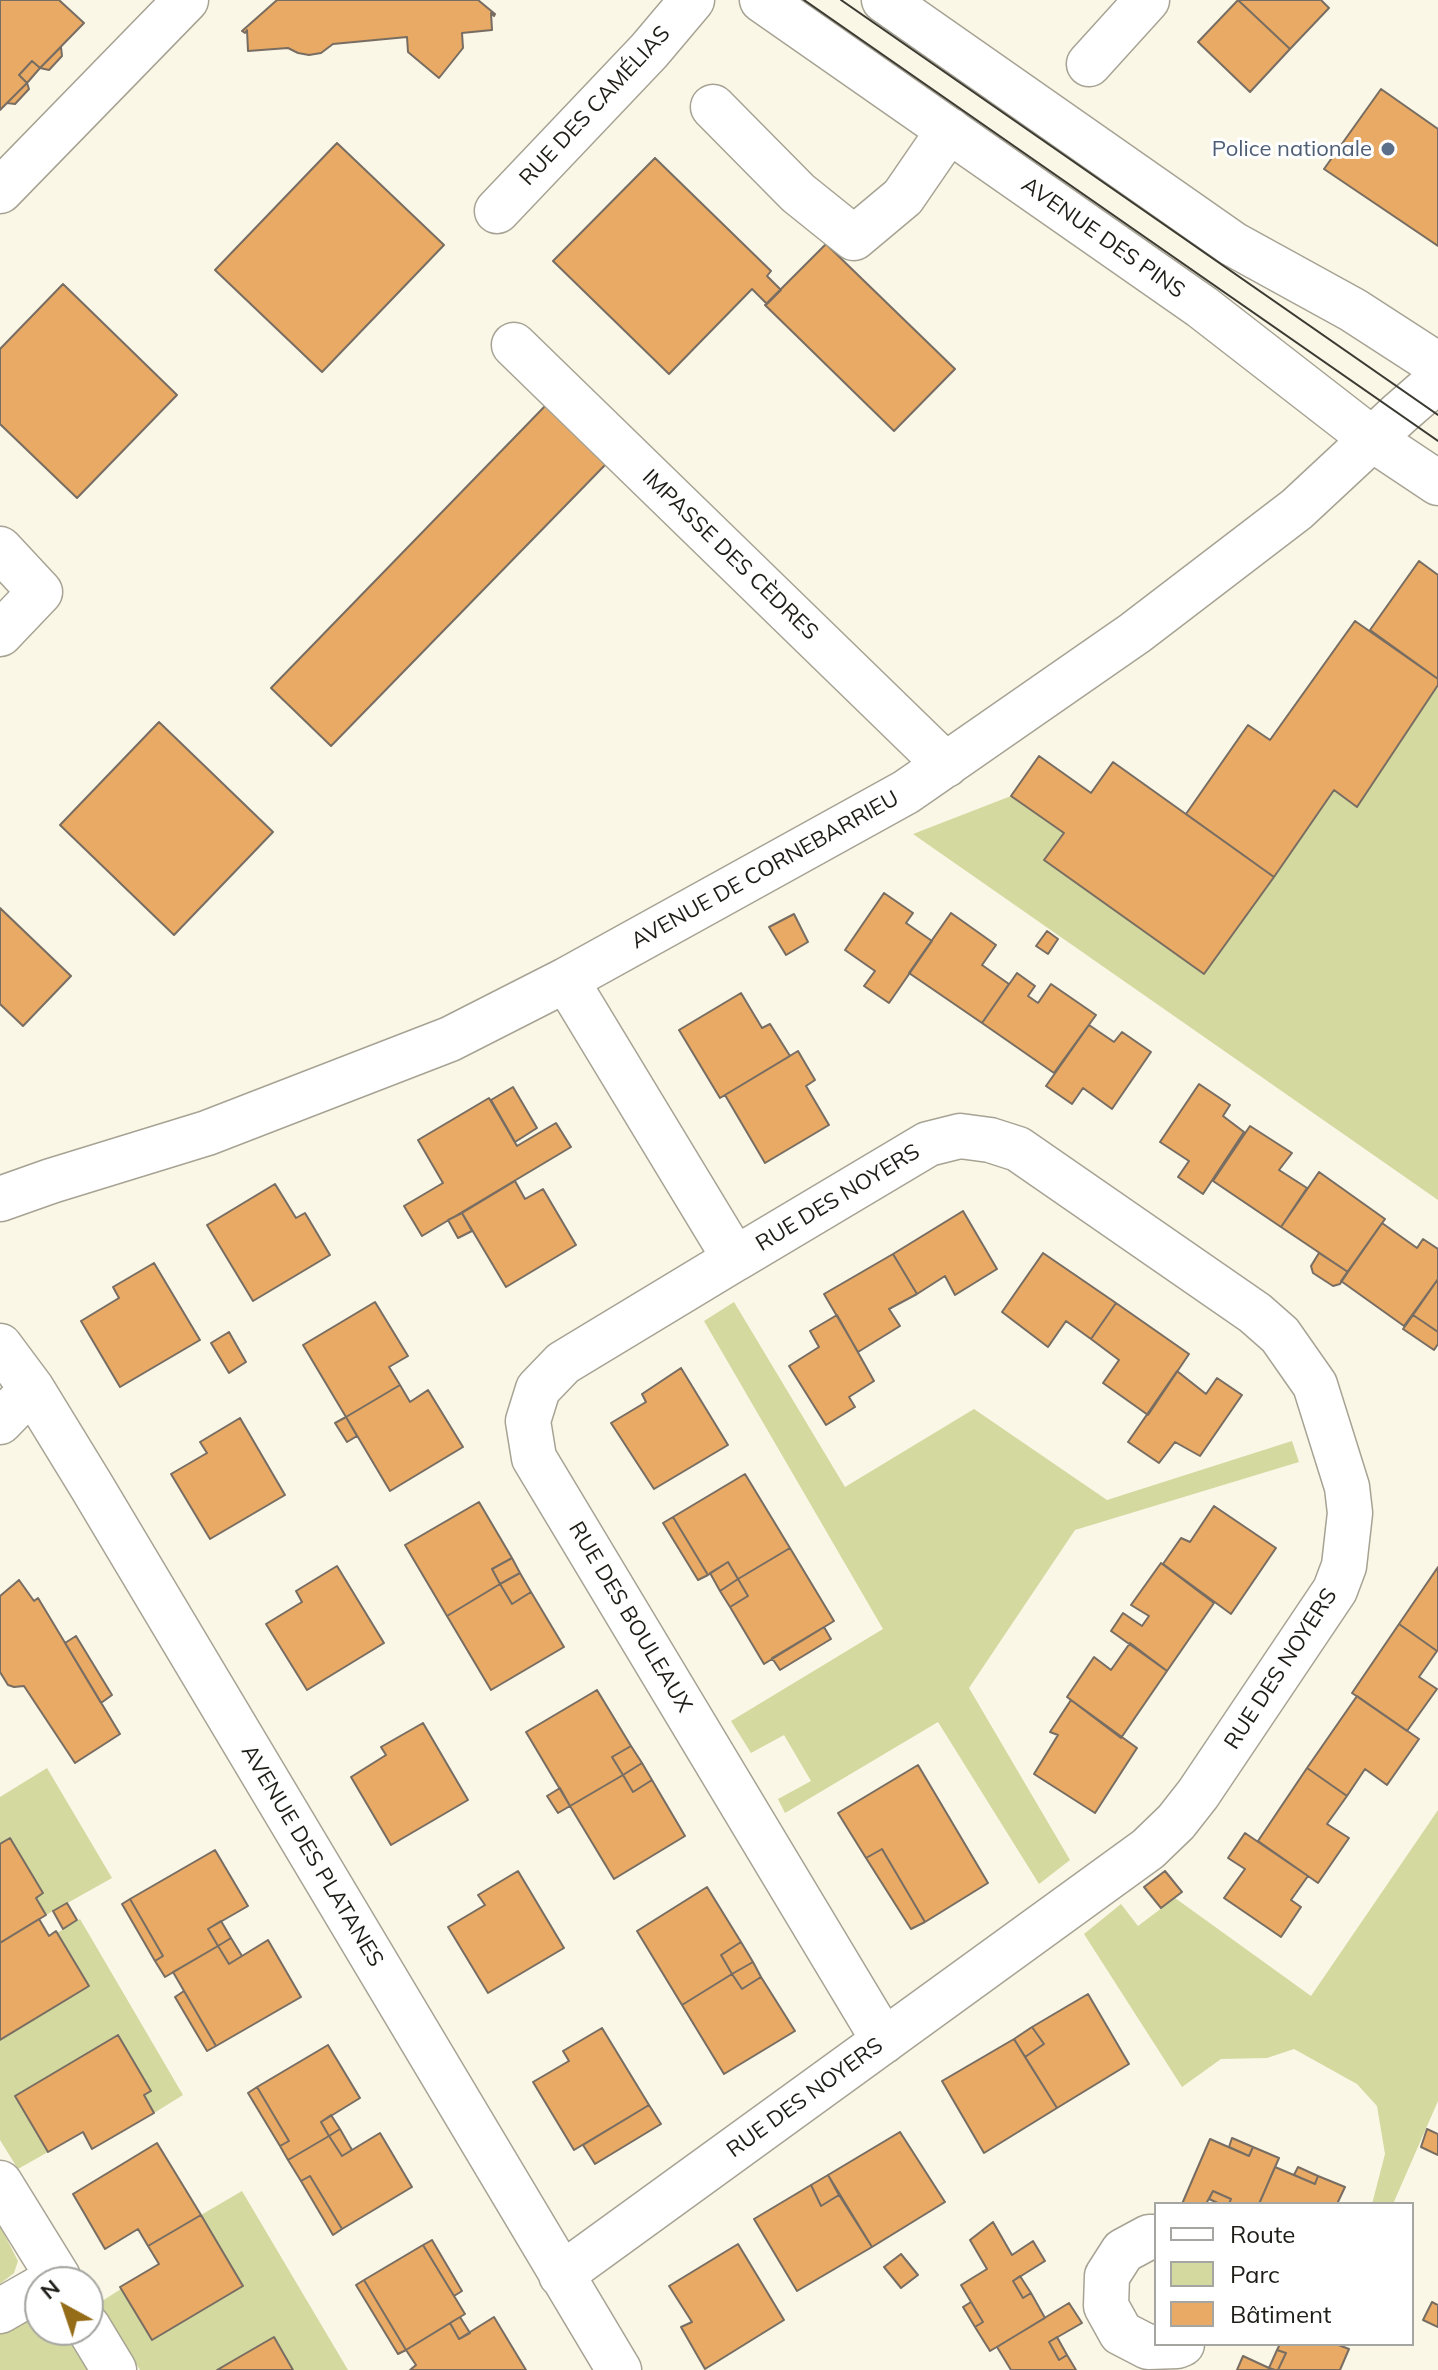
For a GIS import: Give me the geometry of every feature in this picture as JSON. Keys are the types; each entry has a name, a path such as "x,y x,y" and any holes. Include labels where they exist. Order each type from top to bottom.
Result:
{"street":[{"path":"0,191 186,0"},
{"name":"RUE DES CAMÉLIAS","path":"497,211 649,51 692,0"},
{"name":"AVENUE DES PINS","path":"762,0 1202,307 1372,439 1438,483"},
{"path":"884,0 1233,244 1353,310 1438,365"},
{"path":"1089,64 1147,0"},
{"path":"713,107 798,193 854,238 903,197 949,130"},
{"name":"IMPASSE DES CÈDRES","path":"514,345 946,765"},
{"name":"AVENUE DE CORNEBARRIEU","path":"0,1199 207,1133 450,1039 566,980 906,792 1147,624 1297,509 1438,380"},
{"path":"0,549 40,592 0,634"},
{"name":"RUE DES NOYERS","path":"561,2275 1148,1849 1176,1822 1335,1590 1344,1566 1350,1513 1347,1487 1315,1385 1280,1335 1255,1313 1018,1149 990,1140 960,1136 928,1144 735,1259 566,980"},
{"name":"RUE DES BOULEAUX","path":"735,1259 563,1363 538,1389 528,1421 534,1458 884,2041"},
{"name":"AVENUE DES PLATANES","path":"0,1346 32,1389 619,2370"},
{"path":"0,1422 32,1389"},
{"path":"0,2183 44,2266"},
{"path":"1154,2237 1123,2251 1107,2276 1106,2306 1121,2333 1148,2347 1179,2353"},
{"path":"0,2311 24,2298"},
{"path":"99,2346 114,2370"}],"green space":[{"path":"1438,685 1438,1200 913,834 1011,796 1064,833 1045,859 1204,973 1334,790 1357,806"},
{"path":"734,1302 845,1487 974,1409 1107,1500 1292,1441 1299,1462 1075,1530 969,1688 1070,1860 1039,1884 938,1722 785,1813 778,1799 811,1781 784,1735 751,1753 731,1721 883,1629 704,1321"},
{"path":"47,1768 112,1878 46,1915 36,1898 43,1893 10,1838 0,1844 0,1797"},
{"path":"1438,1810 1438,2101 1394,2202 1373,2202 1385,2154 1377,2106 1357,2084 1294,2049 1267,2058 1221,2059 1182,2087 1084,1934 1121,1904 1138,1926 1175,1898 1311,1996"},
{"path":"80,1919 183,2095 154,2113 144,2095 151,2090 118,2035 16,2096 48,2152 18,2169 0,2140 0,2040 89,1986 57,1933"},
{"path":"242,2191 348,2370 293,2370 274,2337 217,2370 140,2370 104,2311 104,2300 121,2289 152,2340 242,2287 201,2215"},
{"path":"0,2226 18,2261 14,2273 0,2284"},
{"path":"24,2318 24,2346 73,2346 87,2370 0,2370 0,2333"}],"building":[{"path":"0,0 59,0 84,23 40,68 32,61 19,75 27,83 0,110"},
{"path":"277,0 478,0 495,14 491,13 492,30 462,33 463,48 439,78 408,52 407,37 333,44 321,53 309,55 288,48 248,51 247,30 245,33 242,31"},
{"path":"1238,0 1321,0 1329,8 1290,49"},
{"path":"1238,0 1290,49 1250,92 1198,42"},
{"path":"61,47 62,56 49,70 40,68"},
{"path":"32,61 40,68 27,83 19,75"},
{"path":"27,83 29,89 15,104 7,103"},
{"name":"Police nationale","path":"1381,89 1438,129 1438,246 1324,169"},
{"path":"337,143 444,245 322,372 215,270"},
{"path":"655,158 771,271 767,276 781,290 767,304 752,289 669,374 553,261"},
{"path":"826,244 955,369 894,431 765,305"},
{"path":"63,284 177,395 77,498 0,424 0,349"},
{"path":"547,404 607,463 331,746 271,688"},
{"path":"1419,561 1438,575 1438,679 1370,630"},
{"path":"1355,621 1438,679 1438,685 1357,807 1334,790 1274,877 1186,814 1248,725 1270,740"},
{"path":"159,722 273,832 174,935 60,825"},
{"path":"1039,756 1091,793 1113,762 1274,877 1204,974 1044,860 1064,833 1011,796"},
{"path":"884,893 913,913 906,923 932,941 889,1003 864,986 875,971 845,950"},
{"path":"0,908 71,976 23,1026 0,1004"},
{"path":"951,913 996,945 982,965 1009,984 982,1023 909,973"},
{"path":"794,914 808,942 786,955 769,927"},
{"path":"1047,931 1058,939 1048,954 1036,946"},
{"path":"1017,973 1035,986 1028,996 1038,1003 1051,984 1096,1015 1054,1073 982,1023"},
{"path":"741,993 762,1028 770,1024 790,1056 720,1098 679,1030"},
{"path":"1089,1025 1114,1042 1122,1032 1151,1052 1112,1109 1083,1088 1072,1104 1046,1086"},
{"path":"798,1051 815,1080 806,1086 829,1125 765,1163 725,1095"},
{"path":"1199,1084 1230,1105 1223,1116 1244,1132 1203,1194 1178,1177 1189,1161 1160,1142"},
{"path":"513,1087 537,1128 515,1142 491,1100"},
{"path":"489,1098 517,1146 556,1123 571,1147 422,1236 404,1206 443,1183 418,1140"},
{"path":"1250,1126 1292,1153 1279,1170 1307,1188 1281,1227 1213,1181"},
{"path":"1319,1172 1385,1219 1348,1272 1281,1227"},
{"path":"515,1181 525,1199 543,1189 576,1245 506,1287 462,1213"},
{"path":"275,1184 296,1218 305,1213 330,1255 253,1301 207,1225"},
{"path":"963,1211 997,1269 955,1295 945,1276 917,1294 893,1254"},
{"path":"462,1213 472,1231 458,1238 448,1220"},
{"path":"1382,1223 1417,1248 1423,1239 1438,1249 1438,1279 1404,1326 1341,1281"},
{"path":"1043,1253 1116,1303 1091,1339 1066,1321 1048,1347 1002,1312"},
{"path":"1319,1253 1348,1272 1340,1284 1333,1286 1313,1273 1311,1266"},
{"path":"893,1254 917,1294 889,1309 900,1326 858,1352 824,1294"},
{"path":"154,1263 200,1340 120,1387 81,1321 119,1298 113,1287"},
{"path":"1438,1279 1438,1332 1413,1315"},
{"path":"375,1302 408,1356 389,1367 400,1385 346,1417 303,1345"},
{"path":"1116,1303 1189,1354 1148,1415 1103,1383 1119,1360 1091,1339"},
{"path":"837,1315 874,1381 849,1397 855,1407 826,1425 789,1366 819,1347 810,1331"},
{"path":"1413,1315 1438,1332 1438,1344 1434,1350 1403,1329"},
{"path":"229,1332 246,1362 229,1373 211,1343"},
{"path":"681,1368 728,1445 654,1489 611,1423 646,1402 642,1394"},
{"path":"1177,1371 1206,1394 1217,1378 1242,1395 1200,1456 1175,1442 1159,1463 1128,1442"},
{"path":"400,1385 410,1402 428,1390 463,1447 390,1491 346,1417"},
{"path":"346,1417 357,1436 347,1442 335,1423"},
{"path":"240,1418 285,1495 210,1539 171,1474 207,1453 200,1442"},
{"path":"745,1474 790,1548 738,1579 728,1562 708,1575 673,1517"},
{"path":"479,1502 512,1558 492,1569 500,1584 447,1616 405,1545"},
{"path":"1214,1506 1276,1548 1231,1614 1163,1564 1181,1538 1190,1542"},
{"path":"673,1517 708,1575 698,1580 663,1523"},
{"path":"790,1548 834,1621 764,1664 730,1607 748,1596 738,1579"},
{"path":"512,1558 520,1573 500,1584 492,1569"},
{"path":"728,1562 738,1579 720,1591 710,1573"},
{"path":"1161,1563 1214,1603 1167,1671 1111,1631 1123,1613 1142,1626 1149,1616 1131,1605"},
{"path":"337,1566 384,1643 307,1690 266,1624 302,1602 296,1591"},
{"path":"1438,1567 1438,1650 1437,1651 1399,1624"},
{"path":"520,1573 531,1592 512,1604 500,1584"},
{"path":"738,1579 748,1596 730,1607 720,1591"},
{"path":"19,1580 34,1601 38,1598 120,1734 75,1763 24,1686 8,1685 0,1672 0,1596"},
{"path":"500,1584 512,1604 531,1592 564,1647 491,1690 447,1616"},
{"path":"1399,1624 1437,1651 1419,1677 1437,1689 1407,1731 1352,1693"},
{"path":"824,1627 831,1639 780,1670 772,1658"},
{"path":"76,1636 112,1695 101,1703 65,1643"},
{"path":"1130,1643 1167,1671 1121,1738 1067,1697 1094,1657 1111,1670"},
{"path":"597,1690 631,1746 612,1757 623,1775 570,1806 526,1732"},
{"path":"1357,1696 1419,1739 1387,1785 1365,1769 1347,1796 1307,1768"},
{"path":"1071,1700 1137,1748 1095,1813 1034,1774 1058,1735 1050,1732"},
{"path":"423,1723 468,1800 391,1845 351,1777 386,1755 381,1747"},
{"path":"631,1746 642,1763 623,1775 612,1757"},
{"path":"642,1763 652,1780 633,1792 623,1775"},
{"path":"918,1765 988,1883 925,1922 882,1849 866,1858 838,1813"},
{"path":"1307,1768 1347,1796 1327,1824 1349,1838 1318,1883 1258,1841"},
{"path":"623,1775 633,1792 652,1780 685,1836 614,1879 570,1806"},
{"path":"560,1788 570,1806 558,1813 547,1796"},
{"path":"1245,1833 1308,1876 1291,1900 1301,1907 1281,1937 1224,1898 1245,1869 1228,1858"},
{"path":"10,1838 43,1893 36,1898 46,1915 0,1943 0,1844"},
{"path":"882,1849 925,1922 911,1929 866,1858"},
{"path":"215,1850 248,1906 208,1929 218,1946 165,1977 155,1961 163,1956 130,1899"},
{"path":"518,1871 564,1948 488,1993 448,1927 485,1905 478,1895"},
{"path":"1165,1871 1182,1892 1161,1908 1144,1887"},
{"path":"707,1887 741,1942 721,1955 732,1974 682,2005 637,1931"},
{"path":"130,1899 163,1956 155,1961 122,1904"},
{"path":"67,1903 77,1920 63,1929 53,1911"},
{"path":"39,1919 49,1936 56,1931 89,1986 0,2040 0,1943"},
{"path":"221,1921 231,1938 218,1946 208,1929"},
{"path":"231,1938 242,1956 229,1964 218,1946"},
{"path":"268,1940 301,1997 216,2046 173,1972 218,1946 229,1964"},
{"path":"741,1942 753,1962 732,1974 721,1955"},
{"path":"753,1962 761,1977 742,1989 732,1974"},
{"path":"732,1974 742,1989 761,1977 795,2031 724,2074 682,2005"},
{"path":"184,1991 216,2046 207,2051 175,1997"},
{"path":"1088,1994 1129,2064 1057,2108 1025,2057 1044,2044 1032,2027"},
{"path":"1032,2027 1044,2044 1025,2057 1014,2039"},
{"path":"602,2028 649,2105 574,2150 533,2082 569,2061 563,2051"},
{"path":"118,2035 151,2091 144,2095 154,2113 92,2149 83,2132 48,2152 15,2096"},
{"path":"1014,2039 1057,2108 984,2153 942,2081"},
{"path":"328,2045 360,2098 321,2122 329,2136 288,2160 280,2146 289,2141 257,2087"},
{"path":"257,2087 289,2141 280,2146 248,2093"},
{"path":"649,2105 661,2124 595,2164 583,2145"},
{"path":"331,2115 340,2129 329,2136 321,2122"},
{"path":"340,2129 352,2150 342,2156 329,2136"},
{"path":"1427,2129 1438,2134 1438,2155 1421,2147"},
{"path":"900,2132 945,2202 872,2247 828,2175"},
{"path":"380,2133 412,2187 342,2229 310,2176 301,2181 288,2160 329,2136 342,2156"},
{"path":"1232,2138 1253,2147 1249,2156 1229,2147"},
{"path":"1210,2139 1249,2156 1253,2147 1279,2158 1260,2202 1230,2202 1231,2199 1213,2191 1207,2202 1183,2202"},
{"path":"157,2143 201,2215 148,2246 138,2229 105,2249 73,2194"},
{"path":"1275,2167 1315,2184 1318,2176 1345,2187 1338,2202 1260,2202"},
{"path":"1298,2167 1318,2176 1315,2184 1294,2175"},
{"path":"828,2175 839,2195 821,2206 811,2185"},
{"path":"310,2176 342,2229 333,2235 301,2181"},
{"path":"811,2185 821,2206 839,2195 872,2247 797,2291 754,2219"},
{"path":"1213,2191 1231,2199 1230,2202 1216,2202 1209,2199"},
{"path":"201,2215 243,2286 152,2340 120,2287 159,2264 148,2246"},
{"path":"993,2222 1012,2255 1033,2241 1045,2261 1013,2281 1023,2298 1031,2293 1045,2318 990,2351 975,2327 983,2322 961,2285 987,2269 970,2240"},
{"path":"432,2240 462,2291 454,2296 423,2245"},
{"path":"738,2244 784,2320 705,2369 681,2327 692,2322 669,2286"},
{"path":"423,2245 465,2314 406,2350 364,2280"},
{"path":"901,2254 918,2275 901,2288 884,2267"},
{"path":"1020,2276 1031,2293 1023,2298 1013,2281"},
{"path":"364,2280 406,2350 398,2354 356,2285"},
{"path":"971,2302 983,2322 975,2327 963,2307"},
{"path":"1432,2302 1438,2305 1438,2327 1423,2320"},
{"path":"1069,2303 1082,2323 1049,2342 1059,2360 1067,2355 1076,2370 1011,2370 997,2347"},
{"path":"460,2317 470,2333 459,2339 450,2323"},
{"path":"494,2317 526,2370 410,2370 416,2365 406,2350 450,2323 459,2339"},
{"path":"274,2337 293,2370 217,2370 229,2363"},
{"path":"1057,2337 1067,2355 1059,2360 1049,2342"},
{"path":"1279,2346 1341,2346 1349,2349 1340,2370 1278,2370 1286,2353 1277,2350"},
{"path":"1277,2350 1286,2353 1278,2370 1275,2370 1269,2368"},
{"path":"1243,2356 1269,2368 1275,2370 1237,2370"}],"tram line":[{"path":"804,0 1438,441"},
{"path":"841,0 1438,415"}],"place":[{"name":"Police nationale","path":"1388,149"}]}
